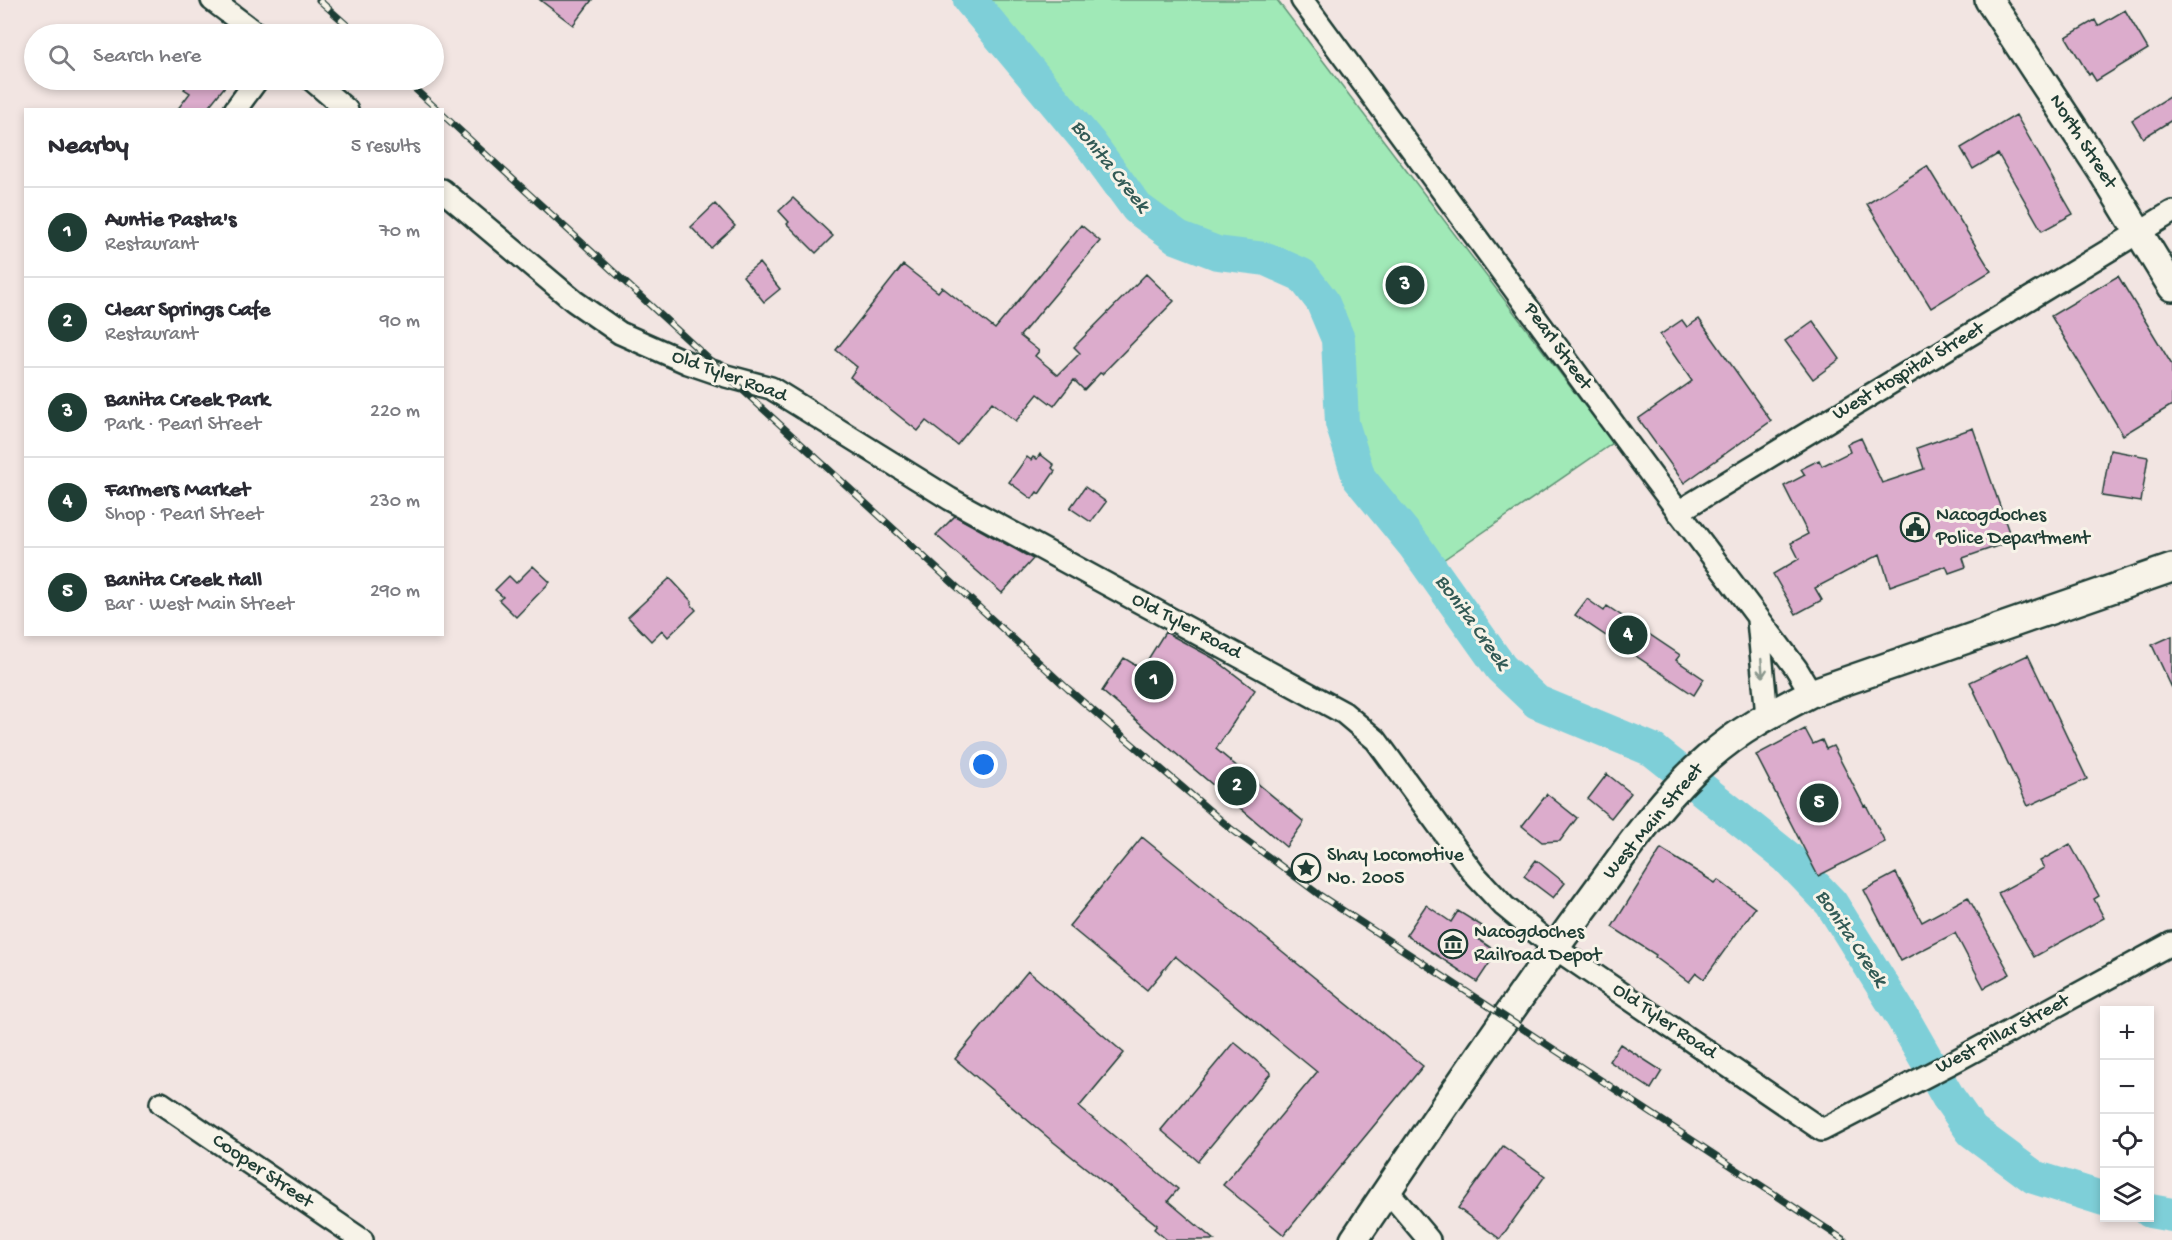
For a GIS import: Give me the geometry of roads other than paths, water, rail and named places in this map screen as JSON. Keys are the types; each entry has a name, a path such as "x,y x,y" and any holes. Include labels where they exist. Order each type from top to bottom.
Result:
{"main road":[{"name":"North Street","path":"1989,0 2140,232 2172,287"},
{"name":"West Main Street","path":"1354,1240 1555,948 1664,803 1695,770 1729,741 1767,716 1811,693 2172,568"}],"street":[{"path":"212,0 243,24"},
{"name":"Pearl Street","path":"1302,0 1678,512 1796,668 1811,693"},
{"path":"236,108 249,90"},
{"path":"324,90 345,108"},
{"name":"Old Tyler Road","path":"444,192 574,301 620,333 688,363 771,388 950,499 1344,713 1376,740 1489,891 1555,948 1822,1130 1865,1109"},
{"name":"West Hospital Street","path":"1678,512 2172,212"},
{"path":"1758,620 1767,716"},
{"name":"West Pillar Street","path":"1865,1109 2172,943"},
{"name":"Cooper Street","path":"161,1103 362,1240"},
{"path":"1387,1190 1429,1240"}],"waterway":[{"name":"Bonita Creek","path":"970,0 1091,145 1137,208 1178,238 1217,253 1266,259 1302,275 1322,301 1338,339 1342,423 1359,478 1414,545 1501,668 1537,702 1653,750 1787,857 1831,903 1904,1020 1948,1097 1972,1131 2034,1177 2100,1198"},
{"name":"Bonita Creek","path":"2154,1212 2172,1215"}],"railway":[{"path":"319,0 346,24"},
{"path":"416,90 436,108"},
{"path":"444,116 1068,689 1230,828 1321,896 1844,1240"}],"place":[{"name":"Banita Creek Park","path":"1405,285"},
{"name":"Nacogdoches Police Department","path":"1915,527"},
{"name":"Farmers Market","path":"1628,635"},
{"name":"Auntie Pasta's","path":"1154,680"},
{"name":"Clear Springs Cafe","path":"1237,786"},
{"name":"Banita Creek Hall","path":"1819,803"},
{"name":"Shay Locomotive No. 2005","path":"1306,868"},
{"name":"Nacogdoches Railroad Depot","path":"1453,944"}]}
